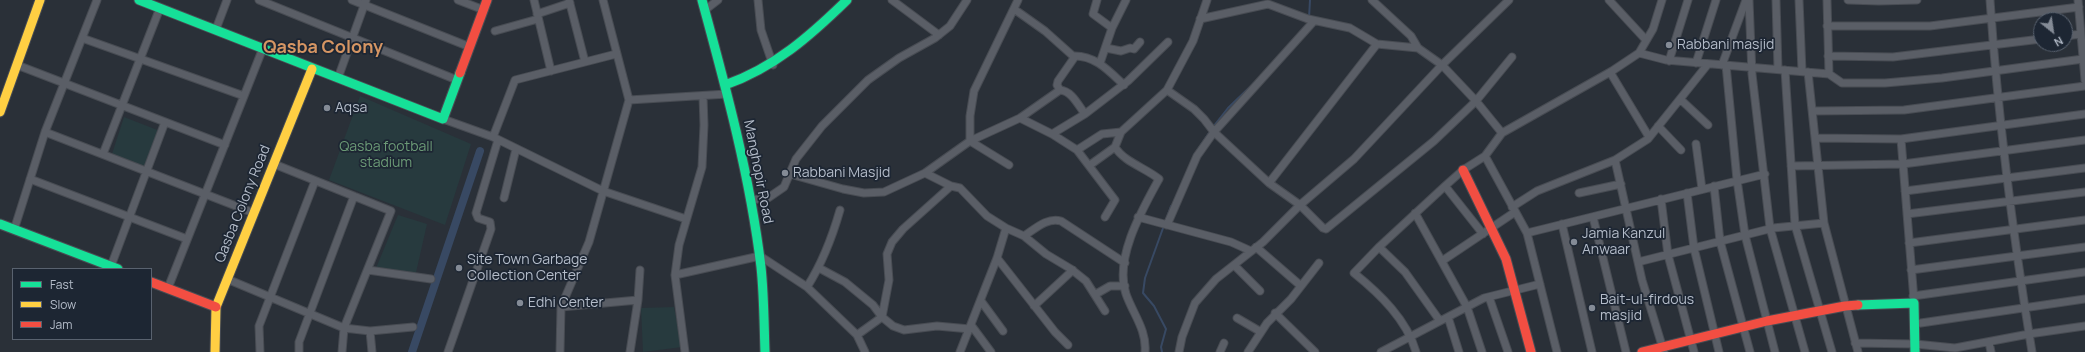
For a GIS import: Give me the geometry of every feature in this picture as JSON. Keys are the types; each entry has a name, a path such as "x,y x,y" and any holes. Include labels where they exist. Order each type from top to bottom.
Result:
{"street":[{"path":"0,112 40,0"},
{"path":"14,230 44,132 97,0"},
{"path":"139,0 149,2 160,8 216,29 312,69 495,138 603,191 686,218"},
{"path":"216,29 227,0"},
{"path":"259,0 458,80"},
{"path":"352,0 365,2 470,47"},
{"path":"458,0 484,10"},
{"path":"443,119 487,0"},
{"path":"534,0 551,71"},
{"path":"560,352 561,307 589,242 629,100 603,0"},
{"name":"Manghopir Road","path":"702,0 726,90 750,200 760,256 765,352"},
{"path":"705,10 718,0"},
{"path":"758,0 761,30 773,64"},
{"path":"629,100 703,96 726,90 773,64 814,32 847,0"},
{"path":"892,0 939,35"},
{"path":"750,200 768,198 784,187 796,159 822,126 868,80 899,58 939,35 950,26 967,0"},
{"path":"970,141 970,116 974,91 1018,0"},
{"path":"1097,0 1093,14 1112,28"},
{"path":"1100,63 1112,28 1126,0"},
{"path":"1179,352 1182,337 1195,303 1216,279 1254,249 1300,205 1354,159 1442,65 1509,0"},
{"path":"1609,0 1646,40"},
{"path":"1416,352 1412,336 1378,292 1354,273 1379,247 1445,186 1463,170 1485,156 1502,133 1610,72 1639,53 1653,29 1662,0"},
{"path":"1669,60 1688,0"},
{"path":"1696,63 1716,0"},
{"path":"1746,0 1724,65 1745,235 1776,352"},
{"path":"1749,0 1752,66 1770,228 1805,352"},
{"path":"1776,0 1795,225 1832,352"},
{"path":"1799,0 1805,72 1813,111 1824,223 1858,352"},
{"path":"1826,0 1829,74"},
{"path":"1848,0 1878,2 1917,0"},
{"path":"1990,0 2010,201 2020,282 2032,352"},
{"path":"1090,165 1115,147 1122,132 1167,90 1193,41 1204,1"},
{"path":"1374,1 1411,36 1418,48 1442,65 1476,100 1502,133"},
{"path":"338,78 365,2"},
{"path":"495,31 538,16 570,2 585,62"},
{"path":"1200,19 1268,4 1311,20 1350,28 1377,44 1418,48"},
{"path":"1827,26 1930,26 2078,4 2085,80"},
{"path":"103,154 160,8"},
{"path":"1014,9 1045,31 1073,56 1079,56 1100,63 1124,85"},
{"path":"1165,225 1197,156 1212,130 1311,20"},
{"path":"2073,35 2081,34"},
{"path":"82,38 244,96"},
{"path":"1828,56 1892,57 2033,40"},
{"path":"1106,48 1121,51 1130,48 1134,49 1140,42"},
{"path":"1052,134 1085,114 1124,85 1168,42"},
{"path":"1270,183 1377,44"},
{"path":"168,288 263,48"},
{"path":"1639,53 1669,60 1696,63 1752,66 1829,74 1842,82 1885,83 1996,71 2083,59"},
{"path":"448,352 491,229 490,222 478,218 476,213 495,138 515,80 616,54"},
{"path":"1060,90 1058,81 1074,58 1073,56"},
{"path":"1167,90 1194,109 1212,130 1270,183 1300,205 1323,228 1326,229 1434,141 1476,100 1512,57"},
{"path":"1442,262 1483,234 1538,191 1615,160 1649,137 1708,64"},
{"path":"17,65 225,145"},
{"name":"Qasba Colony Road","path":"215,352 216,307 312,69"},
{"path":"1610,72 1649,137"},
{"path":"1813,111 1904,110 2085,86"},
{"path":"790,174 843,189 875,193 893,189 925,173 970,141 1020,118 1060,90"},
{"path":"1060,90 1071,95 1085,114"},
{"path":"685,352 675,275 679,245 686,218 698,186 702,167 704,125 703,96"},
{"path":"1680,99 1708,125"},
{"path":"1816,138 1901,139 2085,114"},
{"path":"1020,118 1052,134 1077,150 1090,165 1115,200 1105,217"},
{"path":"0,224 115,268 130,217 165,122"},
{"path":"1658,126 1681,150"},
{"path":"44,132 206,193 254,213"},
{"path":"1077,150 1102,134 1122,132"},
{"path":"1901,139 1914,300 1915,348"},
{"path":"1791,166 1903,164 2085,140"},
{"path":"970,141 1009,165"},
{"path":"1696,144 1702,189"},
{"path":"1115,147 1119,153 1150,171 1159,179 1138,216 1131,235 1123,274 1125,286 1146,342 1145,352"},
{"path":"504,198 516,149"},
{"path":"1485,156 1526,233 1557,352"},
{"path":"1615,160 1638,262 1664,349"},
{"path":"274,164 391,211 344,328 342,352"},
{"path":"1905,191 2085,168"},
{"path":"1463,170 1506,258 1531,352"},
{"path":"925,173 951,186 960,188 987,216 1006,228 1024,236 1046,254 1073,270 1086,281 1096,294 1105,311"},
{"path":"1526,233 1765,174"},
{"path":"30,179 187,239"},
{"path":"260,352 259,326 315,181"},
{"path":"1579,193 1621,184"},
{"path":"857,335 882,317 889,280 887,254 892,242 903,229 951,186"},
{"path":"1445,186 1483,234"},
{"path":"1714,186 1720,241 1750,352"},
{"path":"1907,214 2085,192"},
{"path":"1687,193 1694,248 1719,352"},
{"path":"299,352 298,342 354,196"},
{"path":"1661,199 1668,255 1694,352"},
{"path":"807,287 830,246 840,210"},
{"path":"1415,213 1467,307 1482,352"},
{"path":"1138,216 1165,225 1254,249 1301,286"},
{"path":"1593,217 1626,352"},
{"path":"1024,236 1044,223 1055,219 1061,221 1125,262"},
{"path":"1909,243 2085,220"},
{"path":"1638,262 1770,228 1824,223"},
{"path":"1562,224 1592,352"},
{"path":"960,352 997,258 1006,228"},
{"path":"1379,247 1405,272 1440,321"},
{"path":"1911,270 2085,247"},
{"path":"675,275 760,256 807,287 857,335 865,352"},
{"path":"997,258 1055,332 1068,345"},
{"path":"1248,352 1275,313 1301,286 1319,263"},
{"path":"1234,265 1260,291"},
{"path":"819,268 845,282 873,305 882,317 892,326 904,330 937,326 971,327 991,352"},
{"path":"368,270 431,279"},
{"path":"630,352 638,300 640,270"},
{"path":"1034,306 1073,270"},
{"path":"1642,352 1664,349 1690,340 1767,321 1845,306 1914,300 2085,272"},
{"path":"227,279 344,328 370,331 413,327"},
{"path":"152,282 216,307"},
{"path":"1381,352 1467,307 1490,297 1514,292 1540,284"},
{"path":"1096,294 1110,286 1125,286"},
{"path":"1490,297 1508,352"},
{"path":"1914,324 2085,299"},
{"path":"561,307 638,300"},
{"path":"981,300 1003,331"},
{"path":"1275,313 1315,352"},
{"path":"1448,317 1459,352"},
{"path":"1237,318 1261,332"},
{"path":"1855,343 1915,348 1955,348 2029,334 2085,326"},
{"path":"370,331 372,352"},
{"path":"1989,342 1991,352"},
{"path":"1220,352 1224,343"}],"green space":[{"name":"Qasba football stadium","path":"360,96 471,144 445,225 329,180"},
{"path":"124,117 160,131 145,168 111,157"},
{"path":"398,215 427,224 415,277 374,273"},
{"path":"674,307 682,347 643,352 641,308"}],"waterway":[{"path":"1309,18 1310,0"},
{"path":"1213,127 1228,108 1254,83"},
{"path":"1194,155 1211,130"},
{"path":"412,352 480,151"},
{"path":"1162,352 1161,347 1166,329 1154,306 1143,293 1145,278 1171,206"}],"traffic: fast":[{"path":"139,0 443,119 460,73"},
{"path":"702,0 728,99 751,199 761,267 765,352"},
{"path":"725,85 760,70 790,50 847,0"},
{"path":"0,224 115,268"},
{"path":"1858,305 1914,303 1915,352"}],"traffic: slow":[{"path":"0,112 40,0"},
{"path":"215,352 216,307 312,69"}],"traffic: jam":[{"path":"460,73 487,0"},
{"path":"1463,170 1506,259 1531,352"},
{"path":"152,282 216,307"},
{"path":"1642,352 1767,321 1845,306 1858,305"}],"place":[{"name":"Rabbani masjid","path":"1669,45"},
{"name":"Aqsa","path":"327,108"},
{"name":"Rabbani Masjid","path":"785,173"},
{"name":"Jamia Kanzul Anwaar","path":"1574,242"},
{"name":"Site Town Garbage Collection Center","path":"459,268"},
{"name":"Edhi Center","path":"520,303"},
{"name":"Bait-ul-firdous masjid","path":"1592,308"}],"district":[{"name":"Qasba Colony","path":"323,48"}]}
